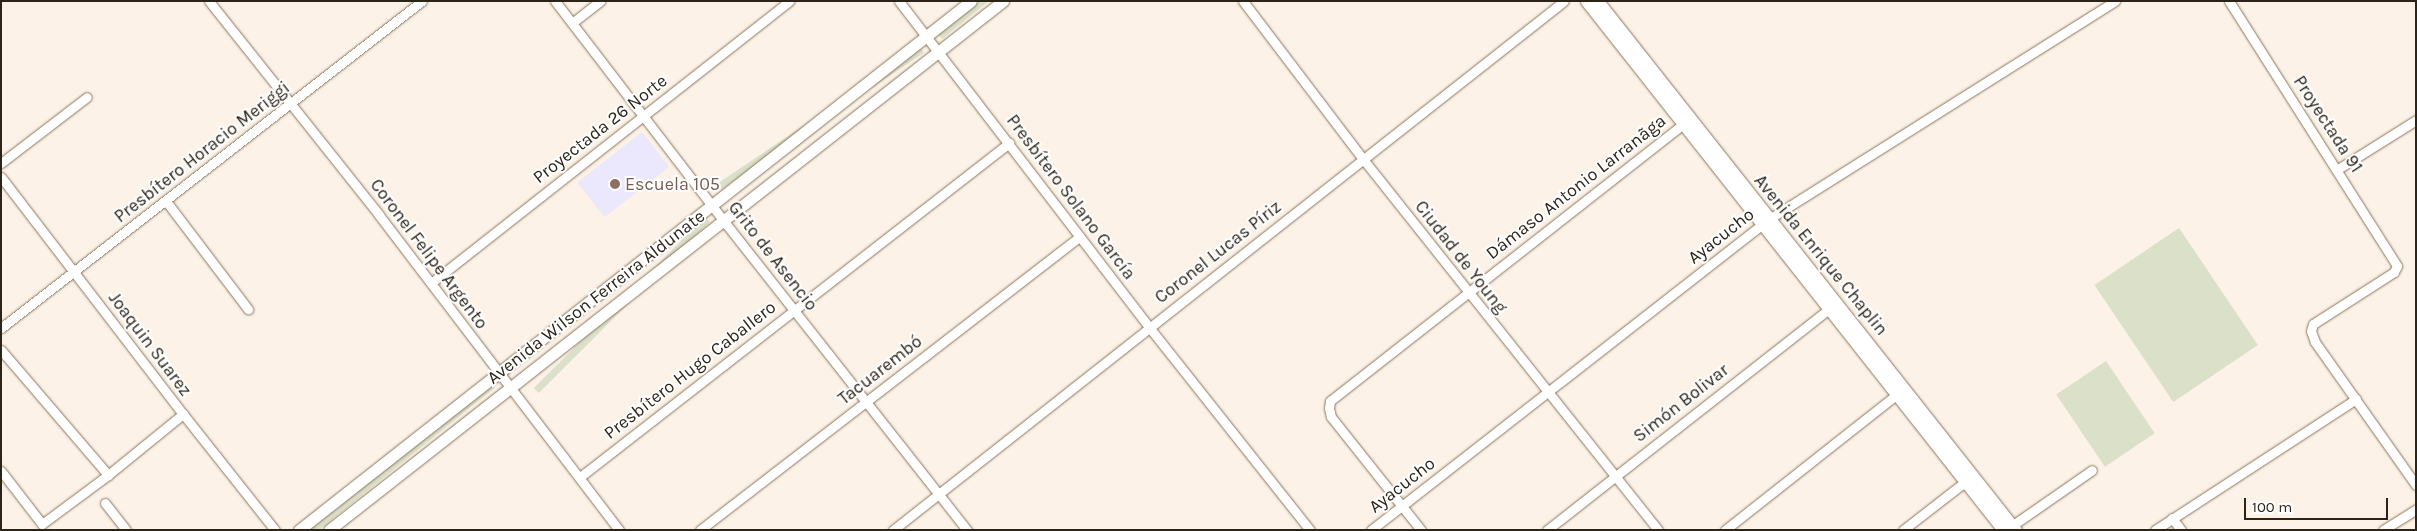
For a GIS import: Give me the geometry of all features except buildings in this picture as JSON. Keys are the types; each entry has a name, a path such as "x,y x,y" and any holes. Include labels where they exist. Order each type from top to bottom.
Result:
{"street":[{"name":"Coronel Felipe Argento","path":"209,1 430,283 619,530"},
{"name":"Presbítero Horacio Meriggi","path":"1,328 422,1"},
{"name":"Grito de Asencio","path":"555,1 712,206 967,530"},
{"path":"572,23 600,1"},
{"name":"Proyectada 26 Norte","path":"430,283 789,1"},
{"name":"Presbítero Solano García","path":"899,1 1149,327 1310,530"},
{"name":"Avenida Wilson Ferreira Aldunate","path":"299,530 971,1"},
{"name":"Avenida Wilson Ferreira Aldunate","path":"329,530 1003,1"},
{"name":"Ciudad de Young","path":"1243,1 1468,293 1658,530"},
{"name":"Coronel Lucas Píriz","path":"893,530 1564,1"},
{"name":"Avenida Enrique Chaplin","path":"1586,1 1686,121 1969,478 2011,528"},
{"name":"Avenida Enrique Chaplin","path":"1598,1 1686,121"},
{"name":"Ayacucho","path":"1371,530 1766,222 2115,1"},
{"name":"Proyectada 91","path":"2229,1 2338,169 2397,266 2394,272 2313,324 2311,331 2315,342 2356,399"},
{"path":"1,163 87,97"},
{"path":"2338,169 2416,120"},
{"name":"Dámaso Antonio Larranãga","path":"1401,506 1331,416 1330,401 1686,121"},
{"name":"Presbítero Hugo Caballero","path":"580,477 1009,143"},
{"name":"Joaquin Suarez","path":"1,177 183,414 275,530"},
{"path":"166,201 248,309"},
{"name":"Tacuarembó","path":"700,530 1080,236"},
{"name":"Simón Bolivar","path":"1547,530 1833,305"},
{"path":"1,350 108,475"},
{"path":"1724,530 1901,391"},
{"path":"2155,530 2356,399 2416,485"},
{"path":"1,471 42,524 108,475 183,414"},
{"path":"2011,528 2092,470"},
{"path":"1903,530 1969,478"},
{"path":"104,503 126,530"},
{"path":"1401,506 1421,530"},
{"path":"2383,530 2416,509"},
{"path":"2172,518 2181,530"}],"shaded area":[{"path":"642,132 669,167 604,217 577,182"}],"green space":[{"path":"978,1 989,1 942,39 937,33"},
{"path":"920,47 924,53 722,189 718,183"},
{"path":"705,217 710,222 539,393 534,388"},
{"path":"2179,228 2258,345 2173,402 2094,285"},
{"path":"2106,361 2155,433 2105,467 2056,395"},
{"path":"491,383 495,388 319,530 309,530"}],"place":[{"name":"Escuela 105","path":"615,184"}]}
